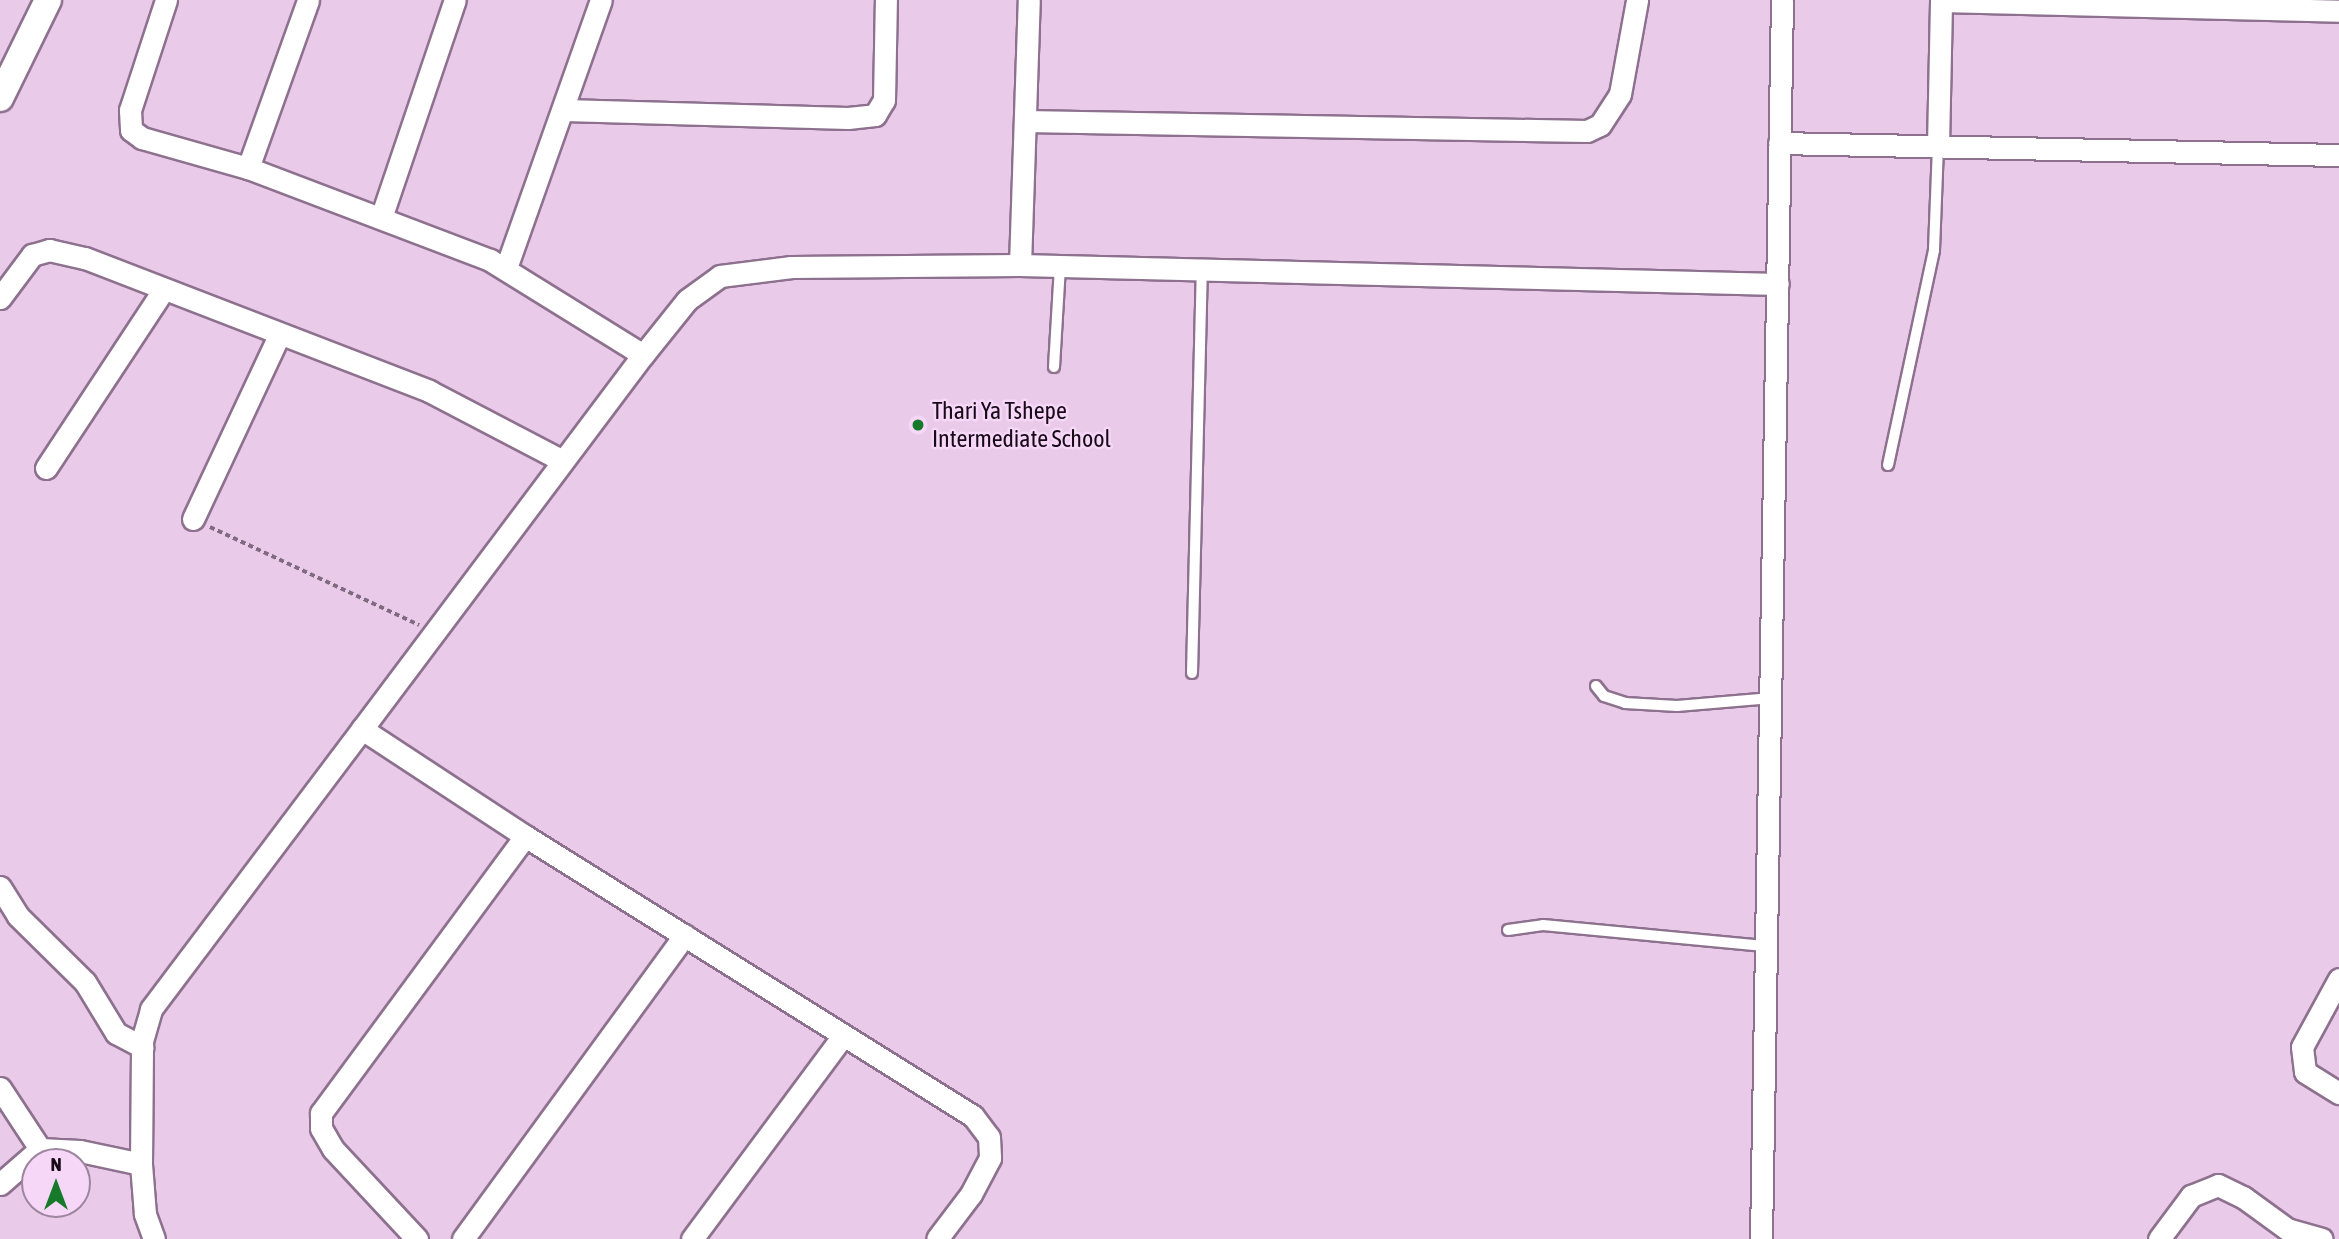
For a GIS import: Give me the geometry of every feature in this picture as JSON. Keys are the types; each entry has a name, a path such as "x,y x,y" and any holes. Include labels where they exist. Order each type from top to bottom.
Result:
{"street":[{"path":"0,98 48,0"},
{"path":"166,0 130,110 131,130 142,138 248,167 506,268 643,355"},
{"path":"248,167 308,0"},
{"path":"381,218 455,0"},
{"path":"506,268 601,0"},
{"path":"564,110 848,118 875,115 884,100 886,0"},
{"path":"1020,265 1029,0"},
{"path":"1025,121 1587,131 1600,125 1620,94 1637,0"},
{"path":"1760,1239 1773,698 1782,0"},
{"path":"1938,146 1941,0 2339,11"},
{"path":"1779,143 2339,155"},
{"path":"0,298 32,255 49,250 85,258 429,391 561,460"},
{"path":"154,1239 145,1214 141,1164 142,1047 145,1025 160,993 437,633 561,460 643,355 704,285 737,271 1020,265 1778,284"},
{"path":"46,468 164,289"},
{"path":"193,519 279,335"},
{"path":"362,729 525,836 973,1116 989,1137 987,1168 937,1239"},
{"path":"417,1239 333,1149 321,1128 321,1113 525,836"},
{"path":"0,887 18,916 85,982 116,1033 142,1047"},
{"path":"463,1239 685,935"},
{"path":"2339,979 2302,1047 2305,1072 2339,1093"},
{"path":"692,1239 843,1036"},
{"path":"0,1088 39,1148"},
{"path":"91,1153 141,1164"},
{"path":"0,1184 21,1166"},
{"path":"2159,1239 2191,1196 2218,1185 2244,1197 2287,1228 2322,1239"}],"lane":[{"path":"1888,466 1934,250 1938,146"},
{"path":"1054,367 1060,267"},
{"path":"1192,674 1202,269"},
{"path":"1597,686 1612,701 1625,704 1677,706 1773,698"},
{"path":"1508,930 1543,925 1767,946"}],"path":[{"path":"193,519 437,633"}],"place":[{"name":"Thari Ya Tshepe Intermediate School","path":"918,425"}]}
